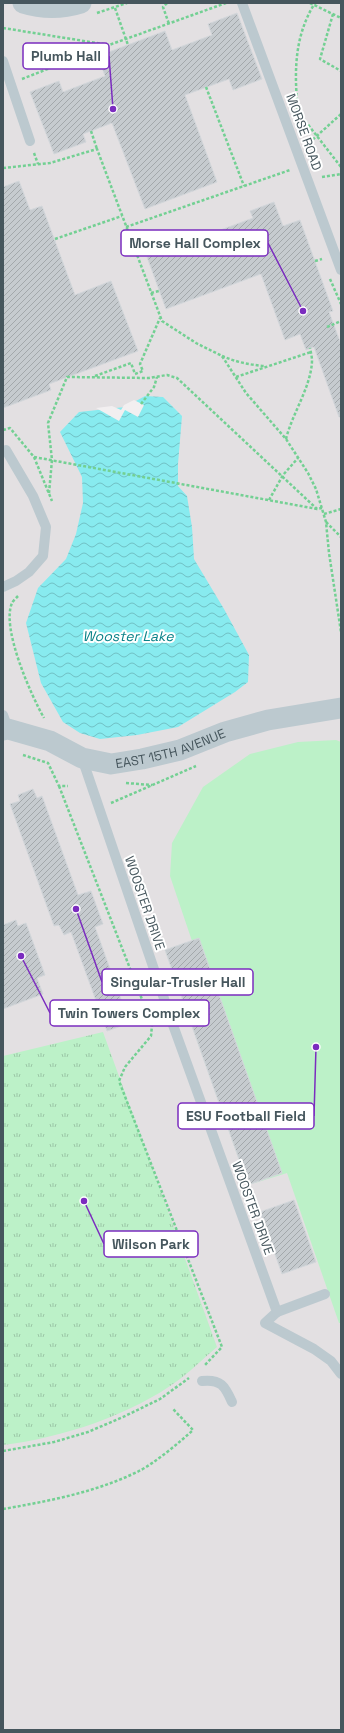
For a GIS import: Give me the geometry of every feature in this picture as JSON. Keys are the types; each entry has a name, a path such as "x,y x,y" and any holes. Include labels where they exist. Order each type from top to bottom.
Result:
{"street":[{"path":"23,3 32,6 52,8 81,3"},
{"name":"EAST 15TH AVENUE","path":"5,725 50,741 82,758 111,764 142,759 180,750 225,732 268,720 341,708"}],"lane":[{"name":"MORSE ROAD","path":"242,3 341,270"},
{"path":"3,61 30,141"},
{"path":"3,587 30,572 42,556 46,527 34,496 6,450"},
{"name":"WOOSTER DRIVE","path":"82,758 173,1025 277,1312"},
{"path":"325,1294 277,1312 265,1323 314,1349 331,1361 341,1374"},
{"path":"202,1381 212,1380 225,1387 232,1402"}],"path":[{"path":"161,3 169,24"},
{"path":"163,7 167,3"},
{"path":"11,84 109,45 226,3"},
{"path":"310,3 341,18"},
{"path":"298,112 296,88 297,52 303,26 314,4"},
{"path":"115,8 128,45"},
{"path":"333,14 320,59 341,71"},
{"path":"3,28 109,45"},
{"path":"206,87 244,186"},
{"path":"293,107 341,167"},
{"path":"305,148 341,114"},
{"path":"91,131 162,321 196,343 222,356 252,365 268,366"},
{"path":"3,168 50,163 97,149"},
{"path":"126,227 302,166"},
{"path":"316,179 341,174"},
{"path":"55,239 122,216"},
{"path":"315,261 322,259"},
{"path":"151,293 159,291"},
{"path":"92,377 131,363 135,374 143,371 140,364 161,318"},
{"path":"327,327 341,321"},
{"path":"236,377 310,350 312,361 307,385 290,422 286,440"},
{"path":"222,356 246,393 286,440 308,473 326,522 329,553 341,632"},
{"path":"50,493 52,460 48,423 68,377 149,378 167,375 177,378 283,475 317,509"},
{"path":"141,404 150,395 157,376"},
{"path":"3,430 10,428 34,457 50,493 54,507"},
{"path":"34,457 219,492 317,509 322,508"},
{"path":"269,500 283,475 298,458"},
{"path":"324,514 341,509"},
{"path":"326,522 341,537"},
{"path":"22,592 12,602 10,614 12,634 22,673 33,700 47,724"},
{"path":"19,754 48,763 59,786 152,1025 151,1036 125,1067 119,1080 222,1347 201,1369"},
{"path":"107,804 201,764"},
{"path":"125,782 152,785"},
{"path":"59,786 68,786"},
{"path":"3,1451 54,1442 88,1432 160,1399 189,1377"},
{"path":"3,1509 55,1500 105,1485 140,1470 193,1430 173,1409"}],"shaded area":[{"path":"3,3 341,3 341,1730 3,1730"}],"green space":[{"path":"336,740 341,742 341,1323 339,1323 287,1173 248,1185 165,950 192,941 170,876 172,843 203,787 250,754 298,742"},
{"path":"103,1032 217,1347 180,1379 140,1404 72,1431 25,1442 3,1445 3,1056"}],"water":[{"name":"Wooster Lake","path":"145,396 163,397 182,416 178,464 178,486 187,496 192,527 194,559 249,655 248,682 235,692 178,727 137,735 100,739 80,733 63,722 41,683 26,623 38,588 66,559 76,534 83,503 82,477 60,432 79,412 125,407"}],"pier":[{"path":"134,400 144,405 138,417 125,410 119,421 96,408 112,406 121,410 124,405"}],"building":[{"path":"237,13 262,79 233,90 229,79 185,95 217,182 145,209 112,123 83,134 86,142 54,154 30,92 59,81 63,92 105,76 98,56 165,31 172,50 212,35 208,24"},
{"path":"19,181 30,210 42,206 75,295 111,281 138,351 49,384 51,390 3,408 3,187"},
{"path":"274,202 283,226 300,220 333,311 329,312 341,344 341,417 339,417 314,347 306,350 300,334 285,340 261,274 166,309 147,257 253,218 250,211"},
{"path":"33,789 37,798 42,796 78,895 91,891 103,924 95,927 127,1016 122,1018 124,1025 107,1031 71,932 64,935 59,925 54,926 10,804 20,801 18,795"},
{"path":"16,920 18,926 26,923 45,975 37,978 43,994 3,1009 3,925"},
{"path":"199,938 282,1173 248,1185 165,950"},
{"path":"294,1200 316,1262 282,1274 260,1212"}],"place":[{"name":"Plumb Hall","path":"113,109"},
{"name":"Morse Hall Complex","path":"303,311"},
{"name":"Singular-Trusler Hall","path":"76,909"},
{"name":"Twin Towers Complex","path":"21,956"},
{"name":"ESU Football Field","path":"316,1047"},
{"name":"Wilson Park","path":"84,1201"}]}
